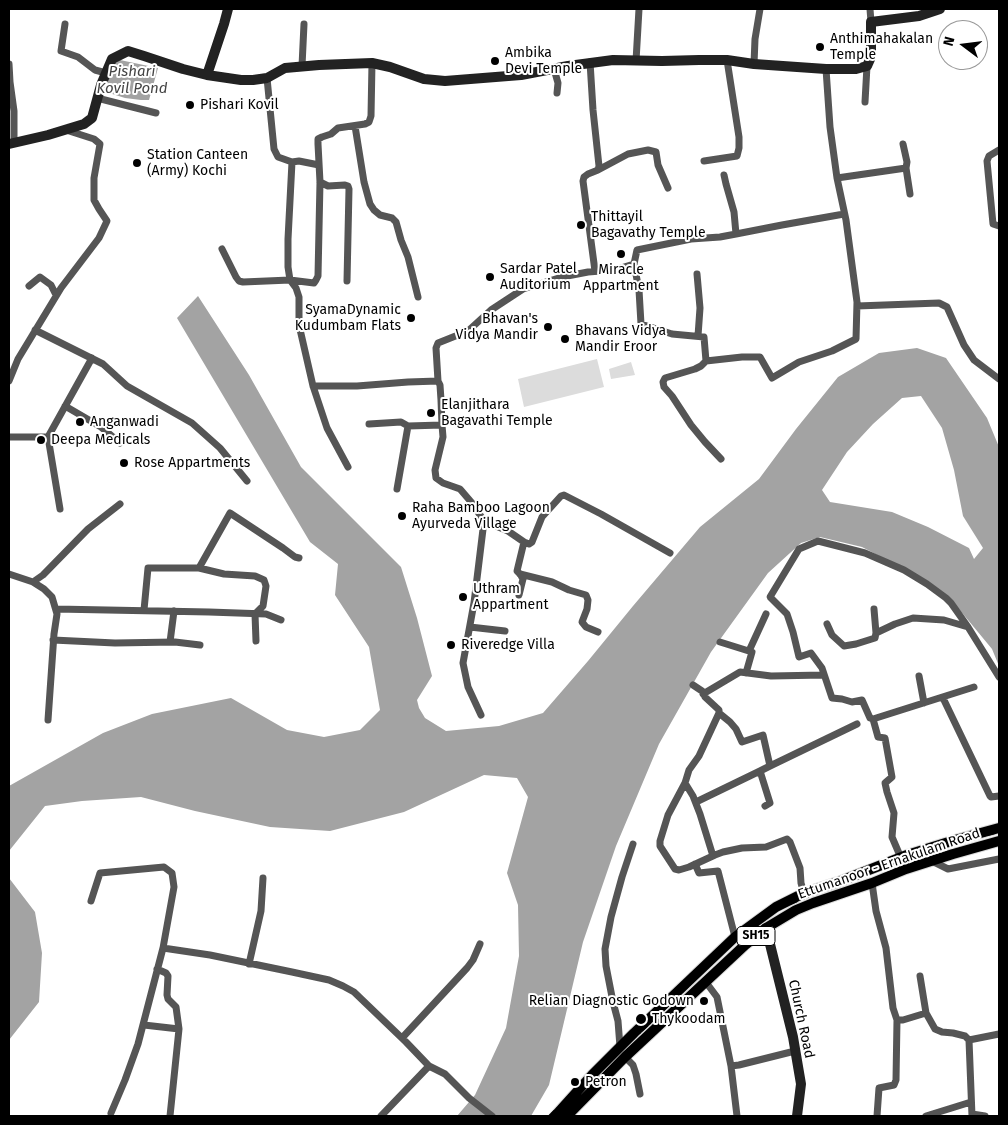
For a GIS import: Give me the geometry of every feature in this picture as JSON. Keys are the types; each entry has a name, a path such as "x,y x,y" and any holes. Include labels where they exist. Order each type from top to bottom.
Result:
{"main road":[{"path":"555,1116 620,1047 735,937 776,907 804,893 901,858 999,827"},
{"name":"Ettumanoor - Ernakulam Road","path":"567,1116 625,1057 745,945 766,928 796,910 852,889 906,869 999,841"},
{"path":"848,878 852,889"}],"street":[{"path":"207,76 228,9"},
{"path":"636,61 639,9"},
{"path":"754,64 760,9"},
{"path":"866,102 867,66 871,57 870,9"},
{"path":"871,22 919,16 940,9"},
{"path":"65,24 61,51 78,57 95,70 106,73"},
{"path":"302,66 304,24"},
{"path":"9,64 14,111 12,144 66,130 84,124 92,118 101,85 112,59 128,51 207,76 242,80 267,78 284,68 372,63 424,79 445,81 521,75 590,62 614,60 662,62 727,60 754,64 826,69 856,69 867,66"},
{"path":"704,161 737,156 739,148 727,60"},
{"path":"590,62 592,110 598,170"},
{"path":"222,249 238,281 290,280 314,283 318,276 320,182 318,139 331,134 338,128 370,122 372,63"},
{"path":"554,69 558,83 557,93"},
{"path":"721,459 701,438 664,387 663,382 665,378 694,369 706,361 760,357 772,378 799,362 832,351 856,339 857,306 830,127 826,69"},
{"path":"267,78 274,148 278,157 292,162 299,161 319,165"},
{"path":"98,98 156,113"},
{"path":"355,126 364,182 370,204 380,215 392,218 396,222 408,257 418,298"},
{"path":"9,381 18,359 56,295 99,238 107,220 94,200 94,178 100,144 94,139 66,130"},
{"path":"903,144 910,194"},
{"path":"595,271 582,181 584,177 628,154 648,150 656,152 658,165 668,188"},
{"path":"999,150 989,156 987,161 993,224 999,226"},
{"path":"292,162 288,239 290,280 296,288 299,297 299,325 313,386 328,428 348,467"},
{"path":"837,178 906,168"},
{"path":"724,175 734,212 736,234"},
{"path":"320,182 328,186 345,185 349,189 347,281"},
{"path":"706,361 704,337 672,334 642,324 639,290 634,264 637,250 691,239 720,237 844,214"},
{"path":"634,264 614,270 562,276 523,289 490,310 468,331 438,343 436,348 438,381 442,400 443,437 435,470 436,478 443,483 460,489 484,521 508,531 529,544 532,542 542,517 564,495 670,553"},
{"path":"697,274 700,308 698,336"},
{"path":"29,286 40,277 51,285 56,295"},
{"path":"857,306 939,303 947,307 964,345 974,360 999,379"},
{"path":"35,330 103,364 127,386 192,423 220,448 247,482"},
{"path":"60,508 48,437 92,358"},
{"path":"313,386 358,386 438,381"},
{"path":"65,406 101,427 120,443"},
{"path":"369,424 401,422 408,426 442,425"},
{"path":"397,488 408,426"},
{"path":"9,437 48,437"},
{"path":"33,582 43,576 88,529 120,504"},
{"path":"199,568 230,513 298,558"},
{"path":"481,714 468,687 463,663 474,603 484,521"},
{"path":"901,858 892,837 894,813 885,783 892,777 885,738 878,737 873,719 870,718 862,700 852,702 832,698 822,668 810,653 799,657 787,614 770,597 799,549 818,541 865,553 904,570 946,598 968,627 999,677"},
{"path":"519,595 522,579 516,571 524,542"},
{"path":"144,610 148,568 199,568 224,574 255,576 264,580 266,586 263,606 255,614 256,641"},
{"path":"9,574 33,582 44,589 52,597 56,609 48,720"},
{"path":"520,574 552,582 586,595 588,600 587,609 582,622 598,632"},
{"path":"56,609 266,614 281,620"},
{"path":"827,624 832,635 844,646 875,638 874,609"},
{"path":"170,642 174,611"},
{"path":"749,651 766,614"},
{"path":"876,633 913,618 944,620 968,627"},
{"path":"470,627 505,631"},
{"path":"53,640 114,643 170,642 200,645"},
{"path":"720,642 752,652 746,673"},
{"path":"703,694 740,672 771,676 824,675"},
{"path":"919,676 924,703"},
{"path":"694,685 736,729 742,742 763,735 770,766"},
{"path":"873,719 974,687"},
{"path":"943,698 990,796 999,796"},
{"path":"719,713 668,815 662,832 660,846 675,869 684,868 734,849 766,846 787,839 790,842 800,868 804,893"},
{"path":"696,802 857,724"},
{"path":"760,772 770,802 765,806"},
{"path":"685,783 696,802 712,856"},
{"path":"620,1047 618,1021 606,966 606,949 611,917 633,844"},
{"path":"932,861 948,869 999,859"},
{"path":"694,864 699,873 718,871 735,937"},
{"path":"90,901 100,873 164,867 172,873 174,887 163,948 144,1025 125,1080 111,1113"},
{"path":"249,964 261,911 263,878"},
{"path":"872,883 880,928 886,948 893,1008 897,1020 896,1080 894,1085 879,1088 877,1116"},
{"name":"Church Road","path":"766,928 796,1051 800,1084 797,1116"},
{"path":"402,1038 467,968 480,944"},
{"path":"163,948 210,955 329,980 343,986 354,992 428,1066 444,1074 469,1098 492,1116"},
{"path":"157,969 168,976 167,995 168,999 176,1007 180,1029 170,1116"},
{"path":"920,976 926,1013 935,1030 966,1036 969,1040 972,1115 985,1116"},
{"path":"706,981 717,997 731,1066 738,1116"},
{"path":"897,1020 926,1013"},
{"path":"144,1025 180,1029"},
{"path":"969,1040 999,1034"},
{"path":"731,1066 796,1051"},
{"path":"625,1057 633,1065 640,1094"},
{"path":"381,1116 428,1066"},
{"path":"926,1116 971,1102"}],"shaded area":[{"path":"597,359 604,387 524,407 518,379"},
{"path":"631,362 635,375 611,379 609,369"}],"water":[{"name":"Pishari Kovil Pond","path":"120,60 158,68 149,100 125,98 106,92 104,85 113,64"},
{"path":"198,296 249,375 301,467 401,567 432,676 417,700 419,708 425,718 446,731 499,726 543,713 700,527 759,479 838,377 879,353 917,348 946,358 987,418 999,447 999,666 992,649 949,597 918,576 862,547 820,537 801,543 768,573 711,652 659,744 616,846 583,942 549,1085 531,1116 457,1116 475,1095 506,1028 519,956 518,905 507,873 528,797 517,778 484,775 404,812 330,831 270,827 141,797 82,801 45,806 9,851 9,786 103,733 152,714 231,698 287,730 324,737 360,730 380,710 369,647 335,595 338,564 310,542 177,318","holes":["921,396 942,428 954,470 963,516 983,548 974,559 969,548 928,527 892,512 830,502 822,490 847,452 873,424 902,398"]},
{"path":"9,878 35,912 42,953 39,1002 9,1040"}],"railway":[{"path":"549,1116 647,1026 736,940 780,908 883,867 951,844 999,832"}],"place":[{"name":"Anthimahakalan Temple","path":"820,47"},
{"name":"Ambika Devi Temple","path":"495,61"},
{"name":"Pishari Kovil","path":"190,105"},
{"name":"Station Canteen (Army) Kochi","path":"137,163"},
{"name":"Thittayil Bagavathy Temple","path":"581,225"},
{"name":"Miracle Appartment","path":"621,254"},
{"name":"Sardar Patel Auditorium","path":"490,277"},
{"name":"SyamaDynamic Kudumbam Flats","path":"411,318"},
{"name":"Bhavan's Vidya Mandir","path":"548,327"},
{"name":"Bhavans Vidya Mandir Eroor","path":"565,339"},
{"name":"Elanjithara Bagavathi Temple","path":"431,413"},
{"name":"Anganwadi","path":"80,422"},
{"name":"Deepa Medicals","path":"41,440"},
{"name":"Rose Appartments","path":"124,463"},
{"name":"Raha Bamboo Lagoon Ayurveda Village","path":"402,516"},
{"name":"Uthram Appartment","path":"463,597"},
{"name":"Riveredge Villa","path":"451,645"},
{"name":"Relian Diagnostic Godown","path":"704,1001"},
{"name":"Thykoodam","path":"641,1019"},
{"name":"Petron","path":"575,1082"}]}
